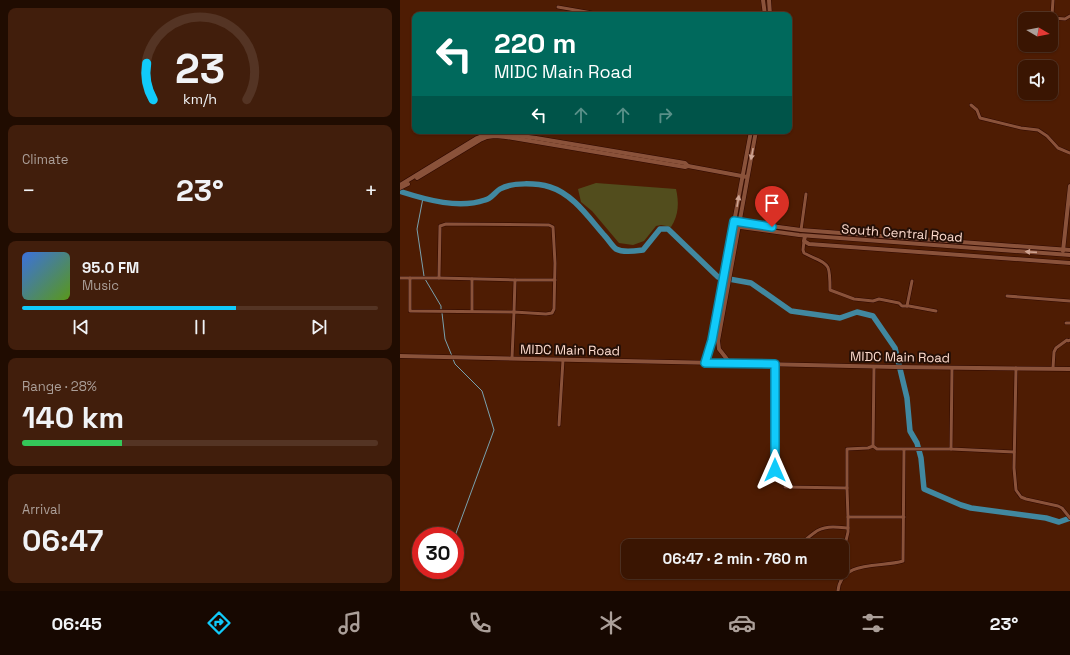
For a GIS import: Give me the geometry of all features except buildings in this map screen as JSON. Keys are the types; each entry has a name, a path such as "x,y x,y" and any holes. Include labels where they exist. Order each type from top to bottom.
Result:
{"street":[{"path":"763,0 765,12"},
{"path":"769,0 770,12"},
{"path":"1054,0 1053,18 1065,19 1070,16"},
{"path":"558,7 587,12"},
{"path":"971,105 977,110 980,118 1021,128 1038,130 1047,136 1058,148 1070,153"},
{"path":"730,363 718,345 740,224 751,134"},
{"path":"705,363 712,340 734,223 755,134"},
{"path":"400,185 478,140 495,136 745,176"},
{"path":"400,188 478,140"},
{"path":"1063,255 1070,186"},
{"path":"800,230 806,194"},
{"name":"South Central Road","path":"734,223 805,238 1070,250"},
{"path":"410,278 410,311 552,313 554,309 555,280 553,227 549,225 453,224 440,226 438,278"},
{"name":"South Central Road","path":"740,224 1070,255"},
{"path":"805,238 809,244 1070,263"},
{"path":"805,238 804,253 822,261 829,267 830,290 854,299 873,301 879,299 899,303 902,306 936,311"},
{"path":"400,278 555,280"},
{"path":"472,279 472,311"},
{"path":"512,358 515,280"},
{"path":"907,306 912,281"},
{"path":"1007,296 1070,301"},
{"path":"1053,368 1054,352 1056,348 1066,340 1070,340"},
{"name":"MIDC Main Road","path":"400,356 895,367 1070,369"},
{"path":"559,425 563,360"},
{"path":"775,364 775,470"},
{"path":"873,446 874,366"},
{"path":"951,449 952,368"},
{"path":"1016,368 1014,452 1014,476 1016,490 1018,494 1026,499 1062,508 1069,517"},
{"path":"873,446 877,449 951,449 1014,452"},
{"path":"847,539 848,528 847,449 868,448 873,446"},
{"path":"838,591 841,580 850,571 863,566 903,561 904,450"},
{"path":"784,487 847,488"},
{"path":"848,517 904,517"},
{"path":"807,539 814,533 826,527 848,528"}],"shaded area":[{"path":"596,183 676,189 678,208 676,218 671,227 661,225 656,226 644,241 633,245 619,243 592,211 581,202 578,189"}],"waterway":[{"path":"402,192 432,200 454,204 465,204 475,203 487,199 500,189 511,185 532,184 550,187 558,190 573,201 616,249 622,251 643,250 660,229 668,229 718,277 751,283 791,311 840,318 857,312 873,316 895,348 907,398 910,431 917,443 921,458 924,489 971,508 1046,518 1059,522 1070,518"},
{"path":"423,198 417,229 424,276"},
{"path":"425,279 441,306 441,309"},
{"path":"442,313 445,339 452,356"},
{"path":"453,359 455,364 482,391 494,430 458,527"}],"route":[{"path":"772,227 734,221 712,340 705,363 775,364 775,470"}]}
